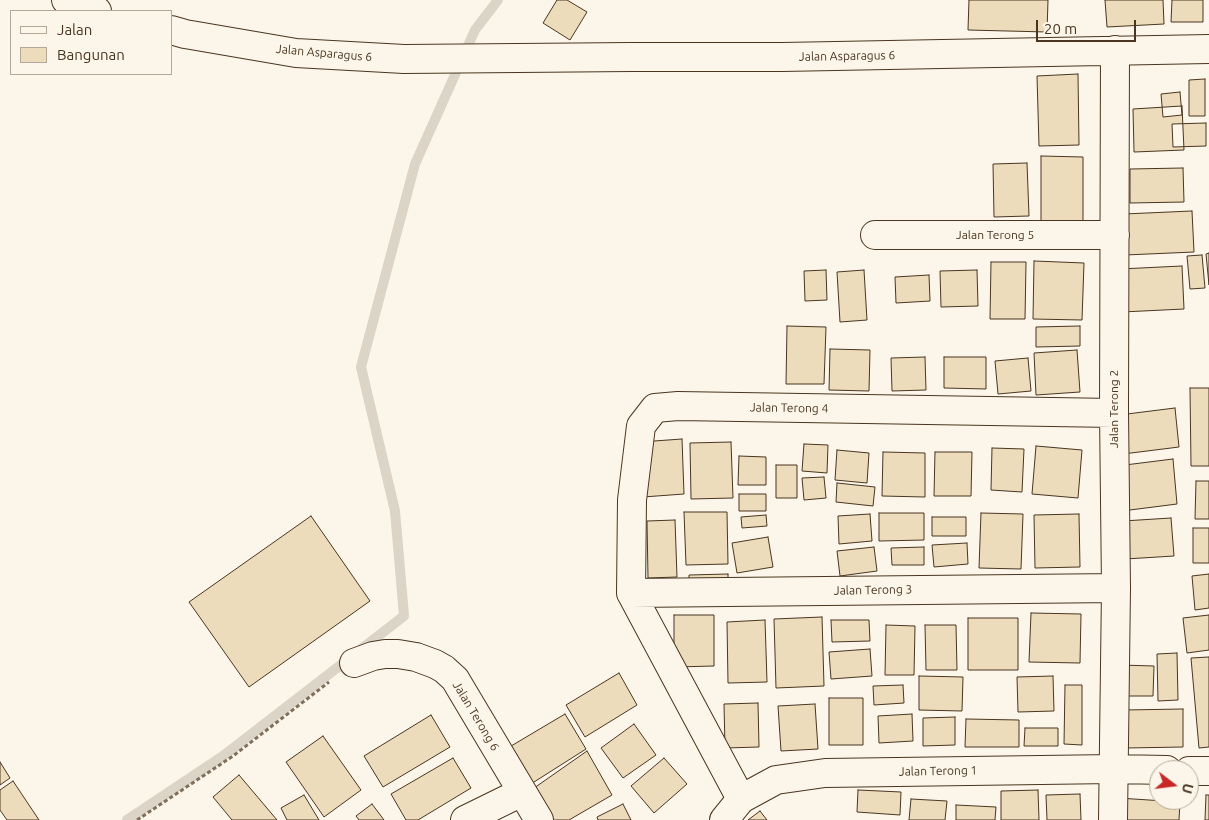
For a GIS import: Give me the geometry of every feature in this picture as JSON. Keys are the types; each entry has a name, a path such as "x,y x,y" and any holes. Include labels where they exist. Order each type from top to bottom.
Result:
{"street":[{"path":"66,0 94,10"},
{"name":"Jalan Asparagus 6","path":"172,30 296,53 404,59 792,57 1209,49"},
{"name":"Jalan Terong 2","path":"1113,820 1116,588 1114,413 1115,50"},
{"name":"Jalan Terong 5","path":"875,235 1115,235"},
{"name":"Jalan Terong 4","path":"631,593 632,500 641,426 655,408 678,406 1114,413"},
{"name":"Jalan Terong 3","path":"631,593 1116,588"},
{"path":"631,593 741,799"},
{"name":"Jalan Terong 6","path":"354,663 373,656 398,654 425,661 444,669 455,679 539,820"},
{"name":"Jalan Terong 1","path":"724,820 741,799 776,780 825,773 1149,770"},
{"path":"465,820 522,792"}],"path":[{"path":"137,820 233,756 354,663"}],"building":[{"path":"557,0 567,0 587,12 570,40 543,23"},
{"path":"969,0 1048,0 1047,32 968,30"},
{"path":"1105,0 1163,0 1164,24 1107,27"},
{"path":"1172,0 1203,0 1203,22 1171,22"},
{"path":"1078,74 1079,145 1039,146 1037,76"},
{"path":"1205,79 1205,116 1189,116 1189,80"},
{"path":"1180,92 1182,115 1163,117 1161,94"},
{"path":"1182,106 1184,150 1134,152 1133,109"},
{"path":"1206,123 1206,146 1173,147 1172,124"},
{"path":"1041,156 1083,157 1083,226 1041,226"},
{"path":"1027,163 1029,216 994,217 993,164"},
{"path":"1183,168 1184,202 1130,203 1130,169"},
{"path":"1192,211 1194,252 1125,255 1124,214"},
{"path":"1209,253 1209,285 1206,254"},
{"path":"1202,255 1205,288 1190,289 1187,256"},
{"path":"1034,261 1084,263 1082,320 1033,319"},
{"path":"991,262 1026,262 1025,319 990,319"},
{"path":"1182,266 1184,309 1122,312 1120,269"},
{"path":"826,270 827,300 805,301 804,271"},
{"path":"864,270 867,320 840,322 837,272"},
{"path":"977,270 978,306 941,307 940,271"},
{"path":"929,275 930,301 896,303 895,277"},
{"path":"787,326 826,327 824,384 786,384"},
{"path":"1080,326 1080,346 1036,347 1036,327"},
{"path":"830,349 870,350 869,391 829,390"},
{"path":"1077,350 1080,392 1036,395 1034,353"},
{"path":"925,357 926,390 892,391 891,358"},
{"path":"944,357 986,357 986,389 944,388"},
{"path":"1028,358 1031,391 998,394 995,361"},
{"path":"1190,388 1209,388 1209,466 1191,466"},
{"path":"1175,408 1179,447 1123,454 1119,415"},
{"path":"682,439 684,494 643,497 640,442"},
{"path":"731,442 733,498 691,499 690,443"},
{"path":"804,444 828,445 827,473 802,471"},
{"path":"1036,446 1082,450 1078,498 1032,494"},
{"path":"992,448 1024,449 1022,492 991,490"},
{"path":"837,450 869,453 867,483 835,480"},
{"path":"883,452 925,453 925,497 882,496"},
{"path":"935,452 972,452 971,496 934,496"},
{"path":"739,456 766,457 766,485 738,485"},
{"path":"1173,459 1177,504 1122,511 1117,466"},
{"path":"776,465 797,465 797,498 776,498"},
{"path":"824,477 826,498 804,500 802,478"},
{"path":"1196,481 1209,481 1209,519 1195,519"},
{"path":"837,483 875,487 873,506 836,502"},
{"path":"739,494 766,494 766,511 739,511"},
{"path":"684,512 727,512 728,564 686,565"},
{"path":"879,513 924,513 924,540 879,541"},
{"path":"981,513 1023,514 1021,569 979,568"},
{"path":"870,514 872,541 839,544 838,516"},
{"path":"1079,514 1080,567 1035,568 1034,515"},
{"path":"766,515 767,526 742,528 741,517"},
{"path":"311,516 370,601 249,687 189,602"},
{"path":"932,517 966,517 966,536 932,536"},
{"path":"1171,518 1174,556 1125,559 1123,521"},
{"path":"675,520 677,577 648,578 647,521"},
{"path":"1193,528 1209,528 1209,563 1193,563"},
{"path":"768,537 773,567 737,573 732,543"},
{"path":"967,543 968,564 934,567 932,545"},
{"path":"874,547 877,571 840,576 837,551"},
{"path":"924,547 924,565 892,565 891,548"},
{"path":"728,574 728,588 689,588 689,575"},
{"path":"1209,574 1209,608 1195,610 1192,576"},
{"path":"1031,613 1081,614 1080,663 1029,662"},
{"path":"674,615 714,615 714,666 674,667"},
{"path":"1209,615 1209,650 1187,653 1183,618"},
{"path":"822,617 824,686 776,688 774,619"},
{"path":"968,618 1018,618 1018,670 968,670"},
{"path":"765,620 767,682 728,683 727,622"},
{"path":"831,620 869,620 870,641 832,642"},
{"path":"886,625 915,626 914,675 885,675"},
{"path":"925,625 956,625 957,670 926,670"},
{"path":"870,649 872,676 831,679 829,652"},
{"path":"1177,653 1178,700 1158,701 1157,654"},
{"path":"1209,657 1209,747 1199,748 1191,658"},
{"path":"1120,665 1154,666 1153,696 1120,696"},
{"path":"619,673 637,705 585,737 566,705"},
{"path":"919,676 963,677 962,711 919,710"},
{"path":"1053,676 1054,711 1018,712 1017,677"},
{"path":"903,685 904,703 874,705 873,686"},
{"path":"1065,685 1082,685 1082,745 1064,744"},
{"path":"829,698 863,698 863,745 829,745"},
{"path":"758,703 759,747 725,748 724,704"},
{"path":"815,704 818,749 781,751 778,706"},
{"path":"1183,709 1183,747 1125,748 1124,710"},
{"path":"565,714 586,749 523,789 501,752"},
{"path":"912,714 913,741 879,743 878,716"},
{"path":"431,715 450,747 383,787 364,756"},
{"path":"955,717 955,745 923,746 923,718"},
{"path":"966,719 1019,720 1019,747 965,747"},
{"path":"634,724 656,755 623,778 601,748"},
{"path":"1025,728 1058,728 1058,746 1024,746"},
{"path":"323,736 361,790 324,817 286,762"},
{"path":"587,751 612,795 569,820 541,820 527,793"},
{"path":"453,758 471,788 418,820 406,820 391,794"},
{"path":"664,758 687,784 654,813 631,786"},
{"path":"0,762 10,778 0,785"},
{"path":"239,775 277,820 232,820 213,797"},
{"path":"13,781 39,820 7,820 0,810 0,790"},
{"path":"858,790 901,792 900,815 857,812"},
{"path":"1038,790 1039,820 1001,820 1001,791"},
{"path":"1080,794 1081,820 1047,820 1046,795"},
{"path":"304,795 319,820 287,820 281,808"},
{"path":"1206,795 1209,795 1209,820 1205,820"},
{"path":"1118,798 1149,800 1149,810 1180,810 1179,820 1117,820"},
{"path":"911,799 947,801 945,820 909,820"},
{"path":"372,804 384,820 359,820 356,816"},
{"path":"623,804 631,820 598,820 597,817"},
{"path":"956,805 996,807 995,820 956,820"},
{"path":"760,811 767,820 748,820"}],"waterway":[{"path":"127,820 223,756 404,616 395,511 361,367 415,164 475,30 498,0"}]}
